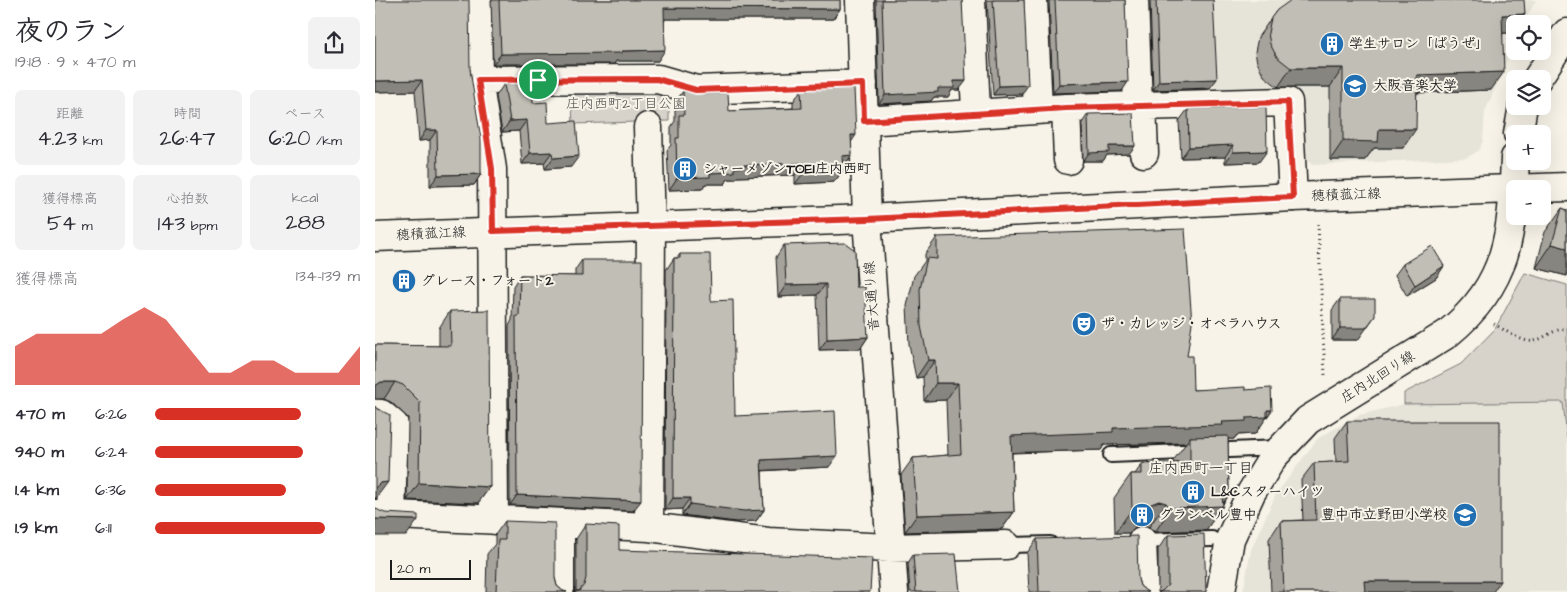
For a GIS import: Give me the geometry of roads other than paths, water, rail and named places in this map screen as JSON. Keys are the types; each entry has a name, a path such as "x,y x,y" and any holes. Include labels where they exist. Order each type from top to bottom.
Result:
{"street":[{"path":"477,0 478,80 492,169 494,520"},
{"name":"音大通り線","path":"860,0 867,219 889,548 894,592"},
{"path":"971,0 976,112"},
{"path":"1033,0 1038,109"},
{"path":"1134,0 1143,153"},
{"path":"1543,70 1567,32"},
{"path":"478,80 657,79 696,90 863,84"},
{"path":"864,121 1038,109 1288,102 1293,197"},
{"path":"1066,108 1068,160"},
{"path":"648,127 651,226 649,527"},
{"name":"穂積菰江線","path":"1551,188 1567,187"},
{"name":"穂積菰江線","path":"375,237 493,231 867,219 1293,197 1506,189"},
{"name":"庄内北回り線","path":"1221,592 1230,539 1251,493 1273,457 1309,420 1447,334 1468,315 1487,291 1503,261 1509,242 1511,225"},
{"path":"375,413 381,414 394,425 383,514 649,527 768,542 889,548 1006,545"},
{"path":"560,523 560,592"},
{"path":"1132,542 1144,592"}],"lane":[{"path":"1111,455 1282,448"},
{"path":"1132,542 1212,539"},
{"path":"1006,545 1065,543"}],"place":[{"name":"学生サロン「ぱうぜ」","path":"1332,44"},
{"name":"大阪音楽大学","path":"1355,86"},
{"name":"シャーメゾンTOEI庄内西町","path":"685,169"},
{"name":"グレース・フォート2","path":"404,281"},
{"name":"ザ・カレッジ・オペラハウス","path":"1084,324"},
{"name":"L&Cスターハイツ","path":"1193,492"},
{"name":"グランベル豊中","path":"1142,515"},
{"name":"豊中市立野田小学校","path":"1465,515"}],"district":[{"name":"庄内西町一丁目","path":"1201,468"}],"park label":[{"name":"庄内西町2丁目公園","path":"626,104"}]}
